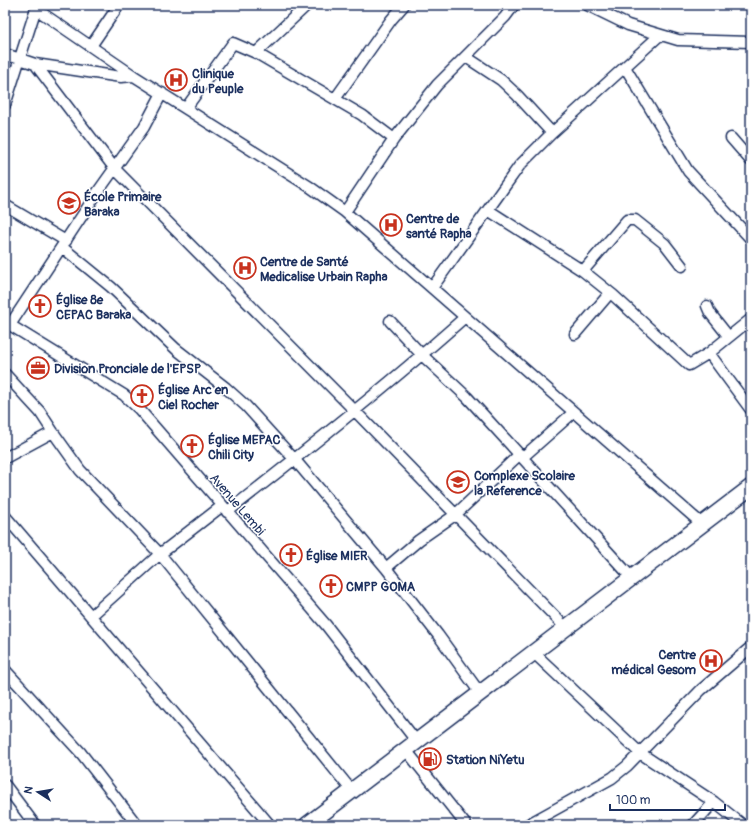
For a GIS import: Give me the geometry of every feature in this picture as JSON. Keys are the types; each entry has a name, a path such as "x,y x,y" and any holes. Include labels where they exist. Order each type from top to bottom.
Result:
{"highway":[{"path":"307,825 751,487"}],"street":[{"path":"91,46 119,5"},
{"path":"256,53 307,5"},
{"path":"335,99 391,20 404,5"},
{"path":"345,212 394,139 437,85 505,17 514,5"},
{"path":"587,5 628,25 678,40 751,42"},
{"path":"5,105 21,59 36,7 134,76 310,187 345,212 702,524"},
{"path":"432,288 520,165 552,133 660,34"},
{"path":"186,108 231,44 236,43 256,53 362,115 394,139"},
{"path":"5,54 35,64 120,77 134,76"},
{"path":"466,57 501,80 552,133"},
{"path":"35,64 115,169 354,410 566,628"},
{"path":"625,67 688,171 751,239"},
{"path":"8,323 144,127 162,93"},
{"path":"731,138 751,161"},
{"path":"5,205 64,244 176,349 236,397 295,460 386,568 443,641 480,693"},
{"path":"488,210 583,271 610,293 687,364 691,365 709,353 751,319"},
{"path":"583,271 627,220 631,219 636,220 665,244 682,266"},
{"path":"575,334 610,293"},
{"path":"707,306 710,313 729,337"},
{"path":"91,616 160,554 295,460 422,355 465,317"},
{"path":"390,322 466,397 522,456 632,578"},
{"name":"Avenue Lembi","path":"8,323 132,401 326,625 466,825"},
{"path":"709,353 751,410"},
{"path":"5,374 40,412 80,470 160,554 352,791"},
{"path":"386,568 419,540 455,515 574,412"},
{"path":"5,458 53,432"},
{"path":"5,516 270,825"},
{"path":"527,825 612,778 640,753 700,690 751,646"},
{"path":"534,653 640,753 714,802 743,825 751,818"},
{"path":"5,670 81,753 137,825"},
{"path":"5,785 35,825"},
{"path":"693,825 714,802"}],"place":[{"name":"Clinique du Peuple","path":"176,80"},
{"name":"École Primaire Baraka","path":"69,203"},
{"name":"Centre de santé Rapha","path":"391,225"},
{"name":"Centre de Santé Medicalise Urbain Rapha","path":"245,268"},
{"name":"Église 8e CEPAC Baraka","path":"40,306"},
{"name":"Division Pronciale de l'EPSP","path":"38,368"},
{"name":"Église Arc en Ciel Rocher","path":"142,396"},
{"name":"Église MEPAC Chili City","path":"192,446"},
{"name":"Complexe Scolaire la Reference","path":"458,482"},
{"name":"Église MIER","path":"291,555"},
{"name":"CMPP GOMA","path":"331,586"},
{"name":"Centre médical Gesom","path":"711,661"},
{"name":"Station NiYetu","path":"430,759"}]}
